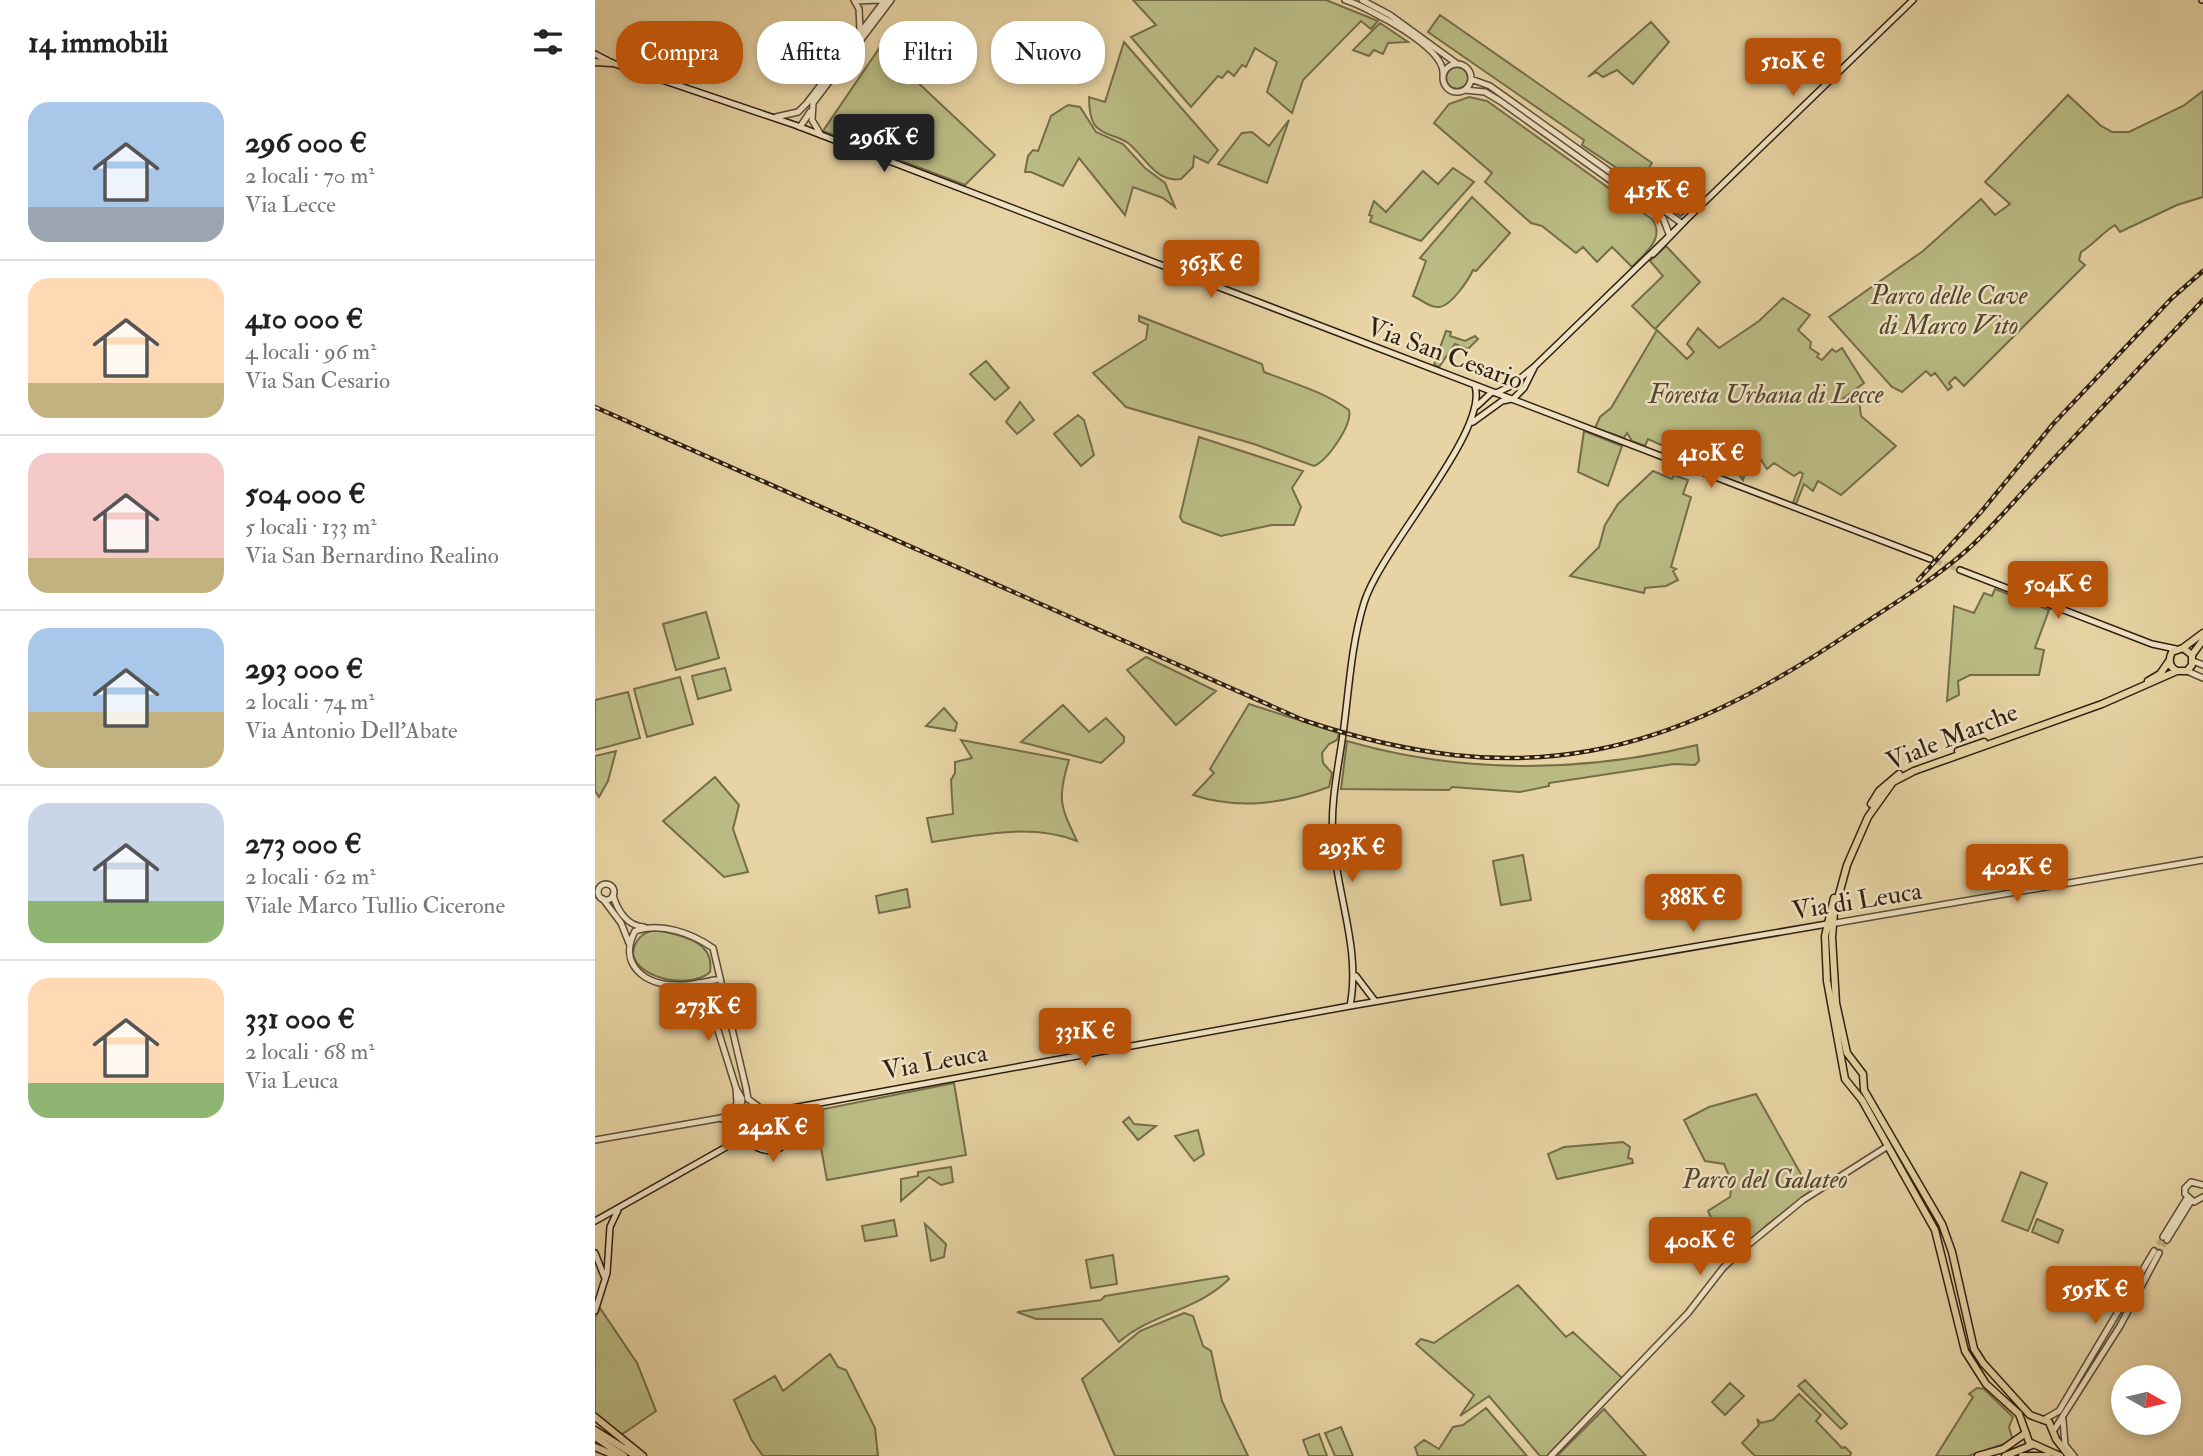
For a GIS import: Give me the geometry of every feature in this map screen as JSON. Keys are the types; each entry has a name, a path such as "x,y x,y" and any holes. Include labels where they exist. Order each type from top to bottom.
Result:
{"main road":[{"path":"857,1 880,0"},
{"path":"798,126 885,0"},
{"path":"865,28 891,0"},
{"path":"1345,0 1387,20 1436,54 1443,67 1448,89 1457,92 1485,92 1500,101 1663,218 1669,234"},
{"path":"1362,0 1390,15 1456,63 1465,66 1471,79 1490,86 1680,222"},
{"path":"1476,407 1494,393 1511,386 1534,367 1913,0"},
{"path":"857,1 859,21"},
{"path":"857,1 875,16"},
{"path":"859,9 875,16"},
{"path":"597,58 612,63"},
{"name":"Via San Cesario","path":"612,63 798,126 1930,559"},
{"path":"1443,74 1448,66 1456,63"},
{"path":"1465,90 1471,79"},
{"path":"798,126 798,112 820,84"},
{"path":"811,110 812,120 821,135"},
{"path":"773,117 798,112"},
{"path":"1647,257 1680,222 1687,219"},
{"path":"1350,1006 1356,976 1332,825 1334,792 1363,606 1374,576 1471,424 1501,401 1513,399 1524,388 1534,367"},
{"path":"1471,424 1476,407 1475,386"},
{"path":"1511,386 1513,399"},
{"path":"1488,409 1494,393"},
{"path":"1960,570 2152,643 2179,649 2203,665"},
{"name":"Viale Marche","path":"1830,924 1856,831 1879,791 1891,778 2127,690 2161,674 2179,649 2203,632"},
{"path":"2187,671 2203,640"},
{"path":"2152,643 2170,659 2177,671 2187,671 2203,678"},
{"name":"Viale Marche","path":"1830,924 1847,865 1860,832 1873,808 1893,782 1914,771 2124,696 2177,671"},
{"name":"Via di Leuca","path":"1350,1006 2203,860"},
{"path":"720,979 677,985 636,973 630,963 629,943 621,923 596,889 603,885 612,887 616,905 632,925 677,931 713,948 748,1100 763,1110"},
{"path":"603,899 613,895"},
{"path":"1830,924 1836,1003 1847,1053 1863,1074 1864,1090 1945,1231 1974,1349 2030,1415 2042,1419 2055,1433 2071,1456"},
{"path":"1830,924 1825,936 1829,1000 1847,1082 1853,1086 1938,1237 1965,1351 1986,1384 2019,1414 2032,1445"},
{"path":"629,943 635,932 647,927"},
{"path":"1356,976 1375,1002"},
{"path":"698,983 705,989 742,1100 736,1118 738,1129 728,1146"},
{"name":"Via Leuca","path":"776,1111 1350,1006"},
{"path":"1846,1072 1856,1068"},
{"path":"1853,1086 1862,1081"},
{"path":"730,1114 736,1107 736,1088"},
{"name":"Via Leuca","path":"789,1122 794,1112 814,1102"},
{"path":"595,1140 763,1110 776,1111 789,1122 788,1140 775,1151 761,1150 721,1118"},
{"path":"595,1221 728,1146 748,1141"},
{"path":"1551,1456 1688,1313 1723,1268 1742,1249 1803,1200 1888,1146"},
{"path":"2189,1200 2185,1188 2187,1184 2202,1182"},
{"path":"2165,1238 2189,1200 2203,1197"},
{"path":"595,1311 602,1293 610,1227 620,1207"},
{"path":"1978,1456 2003,1449 2042,1419 2059,1411 2157,1252 2154,1268 2052,1441 2042,1447"},
{"path":"595,1253 604,1274 602,1293"},
{"path":"595,1417 643,1456"},
{"path":"2064,1417 2064,1439 2071,1456"},
{"path":"595,1430 636,1456"},
{"path":"595,1437 624,1456"},
{"path":"2005,1456 2032,1445 2060,1456"},
{"path":"595,1447 616,1456"},
{"path":"2022,1456 2048,1456"}],"green space":[{"path":"1133,0 1326,0 1378,21 1371,29 1361,21 1303,80 1292,113 1267,92 1277,62 1255,48 1246,67 1242,65 1234,76 1228,71 1222,78 1218,76 1191,107 1131,37 1156,25"},
{"path":"1440,15 1652,163 1641,180 1634,175 1632,178 1582,145 1584,140 1428,32"},
{"path":"1651,22 1669,42 1633,84 1617,70 1603,77 1596,72 1588,77"},
{"path":"1380,23 1408,42 1388,43 1383,54 1374,50 1369,56 1353,50"},
{"path":"1124,42 1218,150 1208,163 1194,156 1193,167 1181,179 1164,177 1157,173 1128,143 1101,131 1093,121 1089,97 1105,102"},
{"path":"879,48 879,84 919,84 995,155 965,185 823,131 855,84 865,84 865,69"},
{"path":"1457,67 1465,70 1468,78 1465,86 1457,89 1449,86 1446,78 1449,70"},
{"name":"Parco delle Cave di Marco Vito","path":"2203,91 2203,197 2177,205 2120,232 2115,225 2106,232 2081,252 2079,260 2085,265 1964,386 1955,377 1949,383 1952,387 1948,390 1935,373 1931,376 1926,371 1902,392 1892,387 1829,317 1923,251 1981,199 1995,215 2010,204 1985,182 2068,95 2101,126 2112,132 2129,132 2183,106"},
{"path":"1469,97 1487,101 1652,219 1657,233 1648,251 1632,267 1612,247 1597,262 1583,247 1576,253 1542,226 1531,223 1485,182 1492,173 1434,123 1449,104"},
{"path":"1068,105 1080,107 1096,132 1123,144 1145,168 1165,183 1175,207 1163,198 1133,187 1125,215 1079,158 1063,186 1025,172 1028,156 1033,150 1038,151 1051,116"},
{"path":"1289,120 1267,183 1218,164 1242,133 1252,132 1269,146"},
{"path":"1453,168 1474,182 1421,241 1370,222 1372,216 1369,215 1374,201 1386,212 1423,171 1438,184"},
{"path":"1653,178 1686,211 1681,216 1635,185 1647,186"},
{"path":"1472,197 1510,233 1476,271 1473,270 1460,291 1449,302 1439,307 1432,306 1413,296 1426,261 1420,258"},
{"path":"1666,246 1700,282 1655,329 1632,306 1663,276 1650,261"},
{"name":"Foresta Urbana di Lecce","path":"1783,298 1810,315 1798,330 1811,342 1810,348 1819,354 1817,357 1822,360 1832,349 1836,352 1842,348 1864,383 1841,400 1842,403 1859,400 1861,416 1896,446 1841,495 1818,481 1813,491 1804,484 1796,504 1793,503 1803,474 1800,472 1794,476 1774,463 1767,469 1761,460 1745,473 1743,480 1720,450 1723,446 1709,432 1693,459 1648,439 1645,446 1632,441 1627,433 1624,438 1595,428 1600,417 1611,408 1657,330 1687,359 1694,352 1687,344 1698,328 1719,348 1759,321"},
{"path":"1139,316 1262,364 1264,372 1308,388 1349,410 1347,424 1338,441 1326,457 1314,466 1254,444 1126,407 1093,373 1146,339 1148,325 1139,321"},
{"path":"1446,331 1451,332 1450,336 1465,341 1475,336 1478,339 1468,349 1455,344 1439,367 1434,365"},
{"path":"986,361 1009,388 995,400 970,374"},
{"path":"1020,402 1034,420 1017,434 1006,422"},
{"path":"1078,415 1084,420 1094,455 1081,466 1054,434"},
{"path":"1584,431 1622,446 1608,486 1578,472"},
{"path":"1199,437 1303,471 1292,488 1301,507 1294,525 1272,525 1221,536 1183,522 1180,517"},
{"path":"1653,471 1672,479 1674,475 1688,480 1683,494 1691,497 1671,567 1676,569 1673,571 1678,580 1666,586 1645,588 1644,593 1570,576 1599,547 1605,525 1618,504"},
{"path":"1995,589 2049,610 2035,648 2044,650 2039,675 1970,675 1958,681 1959,695 1947,701 1954,606 1974,613 1984,593 1992,596"},
{"path":"706,612 719,658 676,670 663,624"},
{"path":"1146,657 1216,691 1176,725 1127,670"},
{"path":"725,668 731,690 698,699 692,676"},
{"path":"680,677 693,724 647,737 634,689"},
{"path":"628,692 640,738 595,750 595,700"},
{"path":"1249,704 1339,733 1337,740 1329,744 1322,753 1323,763 1332,773 1329,787 1295,798 1244,804 1193,795 1214,773 1210,769"},
{"path":"1063,705 1089,732 1106,718 1124,737 1124,742 1101,763 1021,742"},
{"path":"944,708 957,723 955,731 926,726"},
{"path":"961,740 1069,760 1062,802 1077,841 1042,833 1005,832 932,842 927,818 953,814 951,780 955,773 955,762 972,758"},
{"path":"1347,741 1433,759 1522,766 1611,761 1697,745 1699,761 1695,765 1674,764 1549,783 1549,786 1520,792 1452,787 1449,790 1341,789"},
{"path":"616,751 608,781 599,797 595,791 595,756"},
{"path":"715,777 739,805 733,829 748,872 724,877 663,821"},
{"path":"1523,855 1531,900 1501,905 1493,861"},
{"path":"907,889 910,907 879,913 876,896"},
{"path":"657,930 686,937 702,946 710,961 710,972 702,977 679,981 655,976 645,970 637,963 634,949 644,934"},
{"path":"954,1083 966,1155 827,1180 814,1111"},
{"name":"Parco del Galateo","path":"1756,1094 1811,1192 1767,1225 1729,1260 1708,1211 1730,1197 1732,1183 1724,1164 1705,1161 1684,1120 1709,1107"},
{"path":"770,1112 783,1117 788,1130 783,1143 770,1148 757,1143 752,1130 757,1117"},
{"path":"1129,1117 1134,1124 1156,1126 1138,1140 1123,1122"},
{"path":"1198,1130 1204,1154 1194,1161 1175,1136"},
{"path":"1623,1142 1630,1147 1628,1158 1632,1159 1633,1163 1557,1179 1548,1154 1564,1147"},
{"path":"951,1167 953,1182 941,1185 929,1177 901,1201 901,1179 918,1176 918,1172"},
{"path":"2021,1172 2047,1183 2028,1231 2002,1221"},
{"path":"2037,1219 2063,1230 2058,1243 2032,1232"},
{"path":"894,1220 897,1236 865,1241 862,1226"},
{"path":"925,1224 946,1244 944,1257 931,1261"},
{"path":"1113,1255 1117,1284 1091,1288 1086,1260"},
{"path":"1227,1276 1229,1279 1203,1298 1146,1324 1119,1342 1102,1319 1036,1319 1017,1312 1101,1300 1105,1296"},
{"path":"1518,1285 1566,1337 1573,1332 1622,1378 1547,1456 1540,1456 1489,1396 1460,1416 1474,1395 1416,1344 1421,1339 1434,1343"},
{"path":"600,1308 637,1363 656,1411 621,1435 595,1414 595,1318"},
{"path":"1184,1313 1193,1316 1203,1346 1211,1351 1222,1401 1248,1456 1115,1456 1082,1379 1140,1331"},
{"path":"830,1354 838,1367 846,1370 875,1428 878,1456 763,1456 751,1439 734,1400 775,1376 783,1391"},
{"path":"1805,1380 1847,1424 1841,1429 1798,1386"},
{"path":"1730,1383 1744,1396 1725,1415 1712,1402"},
{"path":"1977,1388 1984,1389 2013,1417 2009,1427 2013,1441 1968,1456 1936,1456 1973,1397 1969,1394"},
{"path":"1799,1394 1821,1415 1816,1421 1842,1448 1845,1447 1851,1453 1850,1456 1755,1456 1742,1443 1759,1425 1757,1419 1761,1423 1773,1420"},
{"path":"1486,1408 1527,1456 1418,1456 1415,1447 1424,1440 1439,1449 1453,1427 1463,1425"},
{"path":"1604,1409 1646,1456 1557,1456"},
{"path":"1341,1427 1353,1456 1335,1456 1325,1433"},
{"path":"1319,1434 1327,1456 1309,1456 1303,1440"}],"tunnel":[{"path":"1930,559 1960,570"},
{"path":"2154,1251 2163,1237"},
{"path":"2159,1253 2167,1240"}],"railway":[{"path":"1918,580 1981,512 2053,424 2172,298 2203,271"},
{"path":"595,407 1303,720 1382,743 1455,755 1524,758 1591,751 1655,734 1720,708 1785,674 1912,592 1954,561 1987,530 2203,300"}]}
